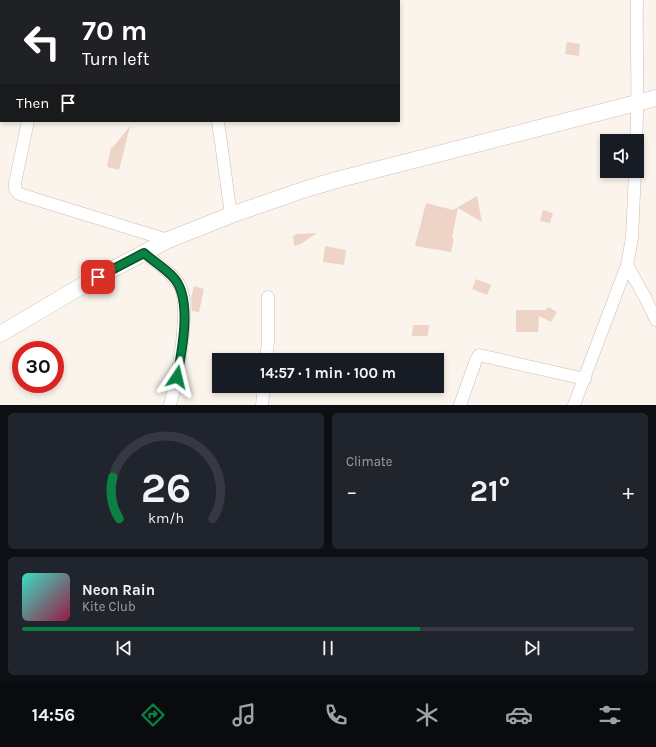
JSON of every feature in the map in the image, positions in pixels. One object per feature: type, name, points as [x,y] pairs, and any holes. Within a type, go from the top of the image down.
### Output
[{"type":"street","points":[[636,134],[638,102],[636,46],[637,0]]},
{"type":"street","points":[[0,334],[85,284],[168,240],[231,215],[333,181],[656,98]]},
{"type":"street","points":[[28,122],[15,183],[15,190],[18,194],[23,197],[82,213],[168,240]]},
{"type":"street","points":[[218,122],[231,215]]},
{"type":"street","points":[[574,405],[627,265],[632,238],[635,178]]},
{"type":"street","points":[[144,253],[173,277],[180,288],[184,300],[183,340],[175,389],[170,405]]},
{"type":"street","points":[[627,265],[656,320]]},
{"type":"street","points":[[267,353],[268,297]]},
{"type":"street","points":[[460,405],[476,360],[480,355],[585,379]]},
{"type":"street","points":[[262,405],[263,393]]},
{"type":"building","points":[[567,42],[580,44],[579,56],[565,54]]},
{"type":"building","points":[[130,126],[119,170],[107,167],[111,147],[113,147]]},
{"type":"building","points":[[477,196],[482,222],[458,208],[452,238],[454,238],[451,252],[415,246],[426,203],[453,210]]},
{"type":"building","points":[[543,210],[553,213],[550,223],[540,221]]},
{"type":"building","points":[[317,233],[301,244],[294,246],[293,236],[297,234]]},
{"type":"building","points":[[325,246],[346,250],[344,265],[323,262]]},
{"type":"building","points":[[476,279],[491,285],[487,295],[472,289]]},
{"type":"building","points":[[194,286],[204,289],[199,312],[192,311],[191,298]]},
{"type":"building","points":[[548,307],[557,312],[551,322],[539,316],[538,332],[516,332],[516,310],[546,310]]},
{"type":"building","points":[[413,325],[429,325],[428,336],[412,336]]},
{"type":"route","points":[[98,277],[144,253],[173,277],[180,288],[184,300],[183,340],[177,377]]}]
